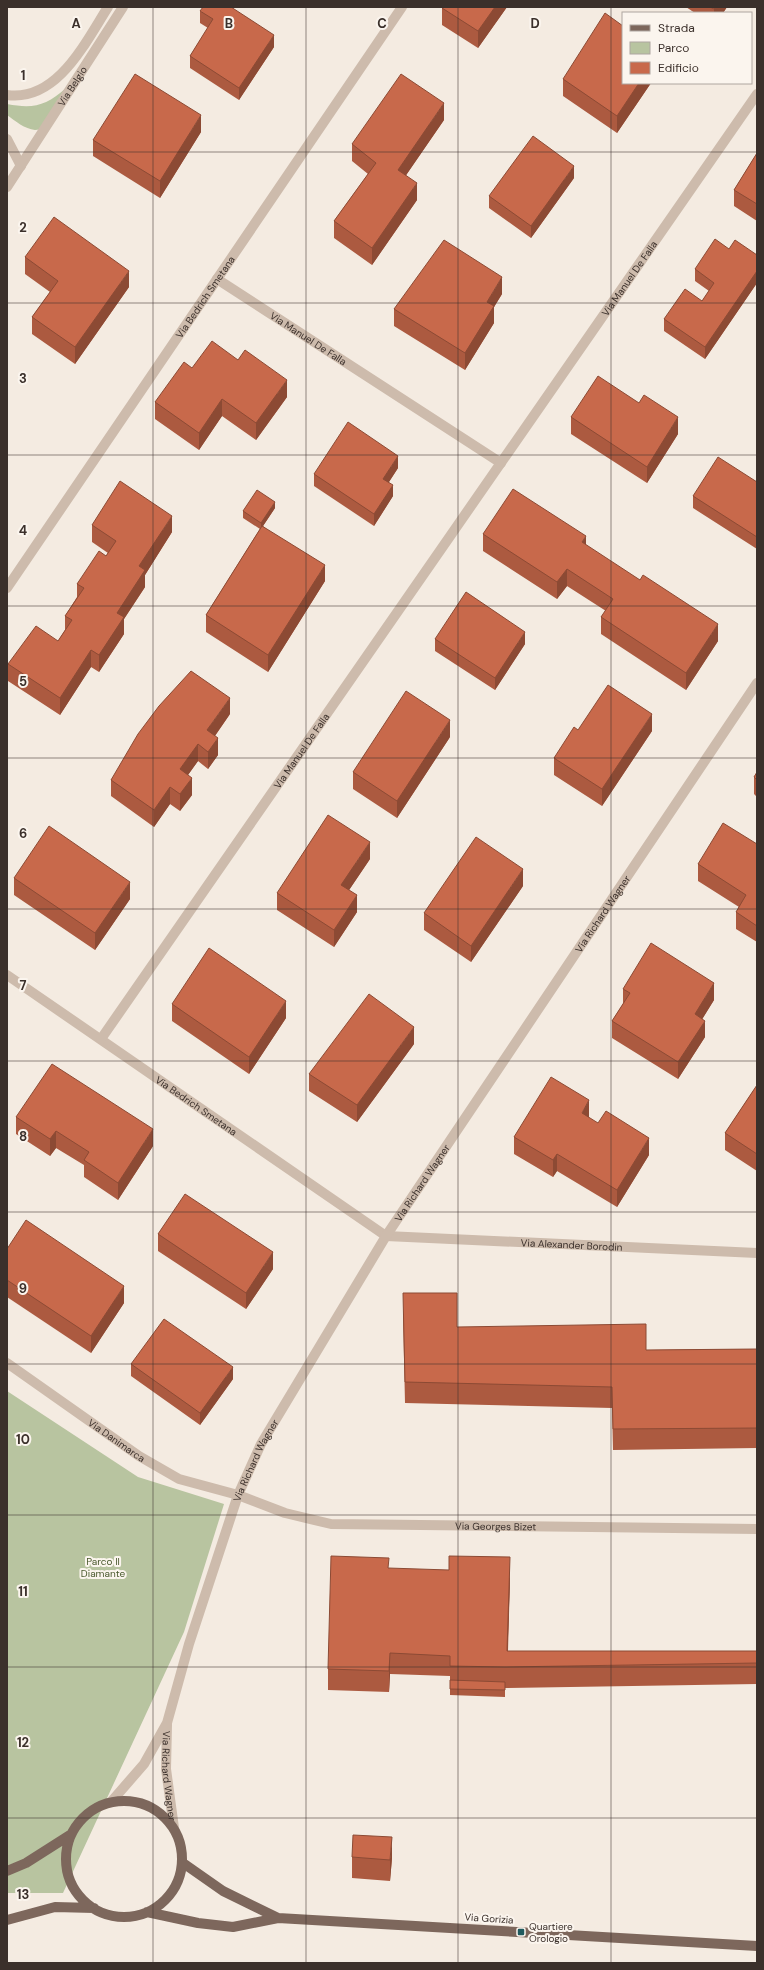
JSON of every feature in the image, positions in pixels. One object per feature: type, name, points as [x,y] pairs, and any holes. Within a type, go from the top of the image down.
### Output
[{"type":"main road","points":[[129,1801],[147,1805],[162,1815],[174,1828],[181,1845],[182,1863],[179,1881],[169,1896],[155,1908],[138,1916],[120,1917],[102,1913],[86,1903],[74,1889],[67,1872],[66,1854],[70,1835],[80,1820],[94,1808],[111,1802],[129,1801]]},
{"type":"main road","points":[[7,1871],[26,1863],[70,1835]]},
{"type":"main road","name":"Via Gorizia","points":[[182,1863],[222,1891],[278,1918]]},
{"type":"main road","points":[[7,1920],[55,1907],[94,1908]]},
{"type":"main road","name":"Via Gorizia","points":[[147,1912],[198,1924],[234,1927],[278,1918],[757,1946]]},
{"type":"main road","name":"Via Gorizia","points":[[722,1945],[757,1952]]},
{"type":"street","name":"Via Belgio","points":[[7,95],[31,94],[48,86],[72,62],[108,7]]},
{"type":"street","name":"Via Belgio","points":[[7,187],[123,7]]},
{"type":"street","name":"Via Bedrich Smetana","points":[[7,588],[402,7]]},
{"type":"street","name":"Via Manuel De Falla","points":[[101,1039],[757,94]]},
{"type":"street","points":[[7,139],[21,166]]},
{"type":"street","name":"Via Manuel De Falla","points":[[217,279],[502,463]]},
{"type":"street","name":"Via Richard Wagner","points":[[111,1802],[144,1764],[167,1723],[189,1644],[238,1495],[261,1444],[386,1236],[757,683]]},
{"type":"street","name":"Via Bedrich Smetana","points":[[7,975],[386,1236]]},
{"type":"street","name":"Via Alexander Borodin","points":[[386,1236],[757,1253]]},
{"type":"street","name":"Via Danimarca","points":[[7,1363],[139,1456],[179,1480],[238,1495]]},
{"type":"street","name":"Via Georges Bizet","points":[[238,1495],[285,1513],[332,1524],[756,1529]]},
{"type":"street","name":"Via Richard Wagner","points":[[167,1723],[166,1769],[174,1828]]},
{"type":"green space","points":[[66,88],[49,120],[40,129],[35,130],[28,128],[7,115],[7,104],[24,106],[39,105],[52,99]]},
{"type":"green space","name":"Parco Il Diamante","points":[[7,1391],[138,1477],[224,1504],[184,1632],[63,1893],[7,1893]]},
{"type":"building","points":[[203,7],[231,7],[274,35],[239,88],[190,56],[213,19],[200,11]]},
{"type":"building","points":[[495,7],[478,31],[442,8]]},
{"type":"building","points":[[605,13],[622,25],[622,84],[638,84],[617,116],[563,79]]},
{"type":"building","points":[[135,74],[201,115],[160,181],[93,140]]},
{"type":"building","points":[[401,74],[444,103],[398,170],[417,183],[372,248],[334,221],[376,163],[352,144]]},
{"type":"building","points":[[533,136],[574,166],[531,226],[489,196]]},
{"type":"building","points":[[757,153],[757,204],[734,190]]},
{"type":"building","points":[[54,217],[129,271],[75,347],[32,317],[58,281],[25,257]]},
{"type":"building","points":[[715,239],[729,249],[735,240],[757,255],[757,271],[705,347],[664,319],[685,289],[702,301],[714,283],[695,269]]},
{"type":"building","points":[[444,240],[502,277],[487,302],[494,306],[465,353],[394,309]]},
{"type":"building","points":[[212,341],[238,360],[245,350],[287,380],[256,423],[222,399],[199,433],[155,402],[184,362],[192,368]]},
{"type":"building","points":[[598,376],[639,403],[644,395],[678,417],[647,467],[571,417]]},
{"type":"building","points":[[348,422],[398,456],[383,479],[393,485],[374,514],[314,474]]},
{"type":"building","points":[[718,457],[757,482],[757,537],[693,496]]},
{"type":"building","points":[[120,481],[172,516],[139,566],[145,570],[117,613],[124,617],[99,655],[91,650],[60,698],[8,664],[36,626],[58,641],[72,620],[65,616],[84,588],[77,584],[99,551],[106,556],[116,541],[92,525]]},
{"type":"building","points":[[513,489],[586,536],[582,542],[640,580],[643,575],[718,624],[686,673],[601,617],[613,599],[567,569],[557,582],[483,534]]},
{"type":"building","points":[[257,490],[275,502],[261,523],[243,511]]},
{"type":"building","points":[[262,526],[325,565],[268,655],[206,615]]},
{"type":"building","points":[[466,592],[525,632],[495,678],[435,639]]},
{"type":"building","points":[[191,671],[230,698],[207,730],[218,738],[208,752],[198,744],[180,769],[192,778],[180,794],[170,787],[154,810],[111,780],[138,734],[159,706]]},
{"type":"building","points":[[608,685],[652,714],[602,789],[554,758],[574,727],[578,730]]},
{"type":"building","points":[[406,691],[450,720],[397,801],[353,772]]},
{"type":"building","points":[[757,772],[757,780],[754,777]]},
{"type":"building","points":[[328,815],[370,842],[341,885],[357,895],[334,930],[277,893]]},
{"type":"building","points":[[723,823],[757,844],[757,926],[736,912],[746,895],[698,864]]},
{"type":"building","points":[[49,826],[130,882],[95,933],[14,878]]},
{"type":"building","points":[[476,837],[523,869],[471,946],[424,913]]},
{"type":"building","points":[[651,943],[714,983],[695,1014],[705,1021],[678,1062],[612,1021],[630,993],[623,989]]},
{"type":"building","points":[[209,948],[286,1001],[249,1057],[172,1004]]},
{"type":"building","points":[[369,994],[414,1027],[357,1105],[309,1074]]},
{"type":"building","points":[[52,1064],[153,1129],[118,1183],[84,1160],[89,1152],[56,1131],[50,1139],[16,1117]]},
{"type":"building","points":[[551,1077],[589,1100],[582,1113],[598,1123],[606,1111],[649,1138],[617,1190],[557,1154],[553,1160],[514,1137]]},
{"type":"building","points":[[757,1085],[757,1154],[725,1133]]},
{"type":"building","points":[[185,1194],[273,1252],[246,1293],[158,1234]]},
{"type":"building","points":[[26,1220],[124,1286],[91,1336],[7,1280],[7,1249]]},
{"type":"building","points":[[403,1293],[457,1293],[457,1327],[646,1324],[646,1350],[757,1349],[757,1428],[613,1429],[612,1387],[405,1382]]},
{"type":"building","points":[[164,1319],[233,1367],[200,1413],[131,1364]]},
{"type":"building","points":[[331,1556],[389,1558],[388,1568],[449,1570],[449,1556],[510,1557],[507,1651],[757,1651],[757,1663],[505,1667],[450,1666],[450,1656],[390,1653],[389,1671],[328,1669]]},
{"type":"building","points":[[450,1680],[505,1682],[505,1690],[450,1689]]},
{"type":"building","points":[[353,1835],[392,1837],[390,1860],[352,1857]]},
{"type":"place","name":"Quartiere Orologio","points":[[521,1932]]}]
